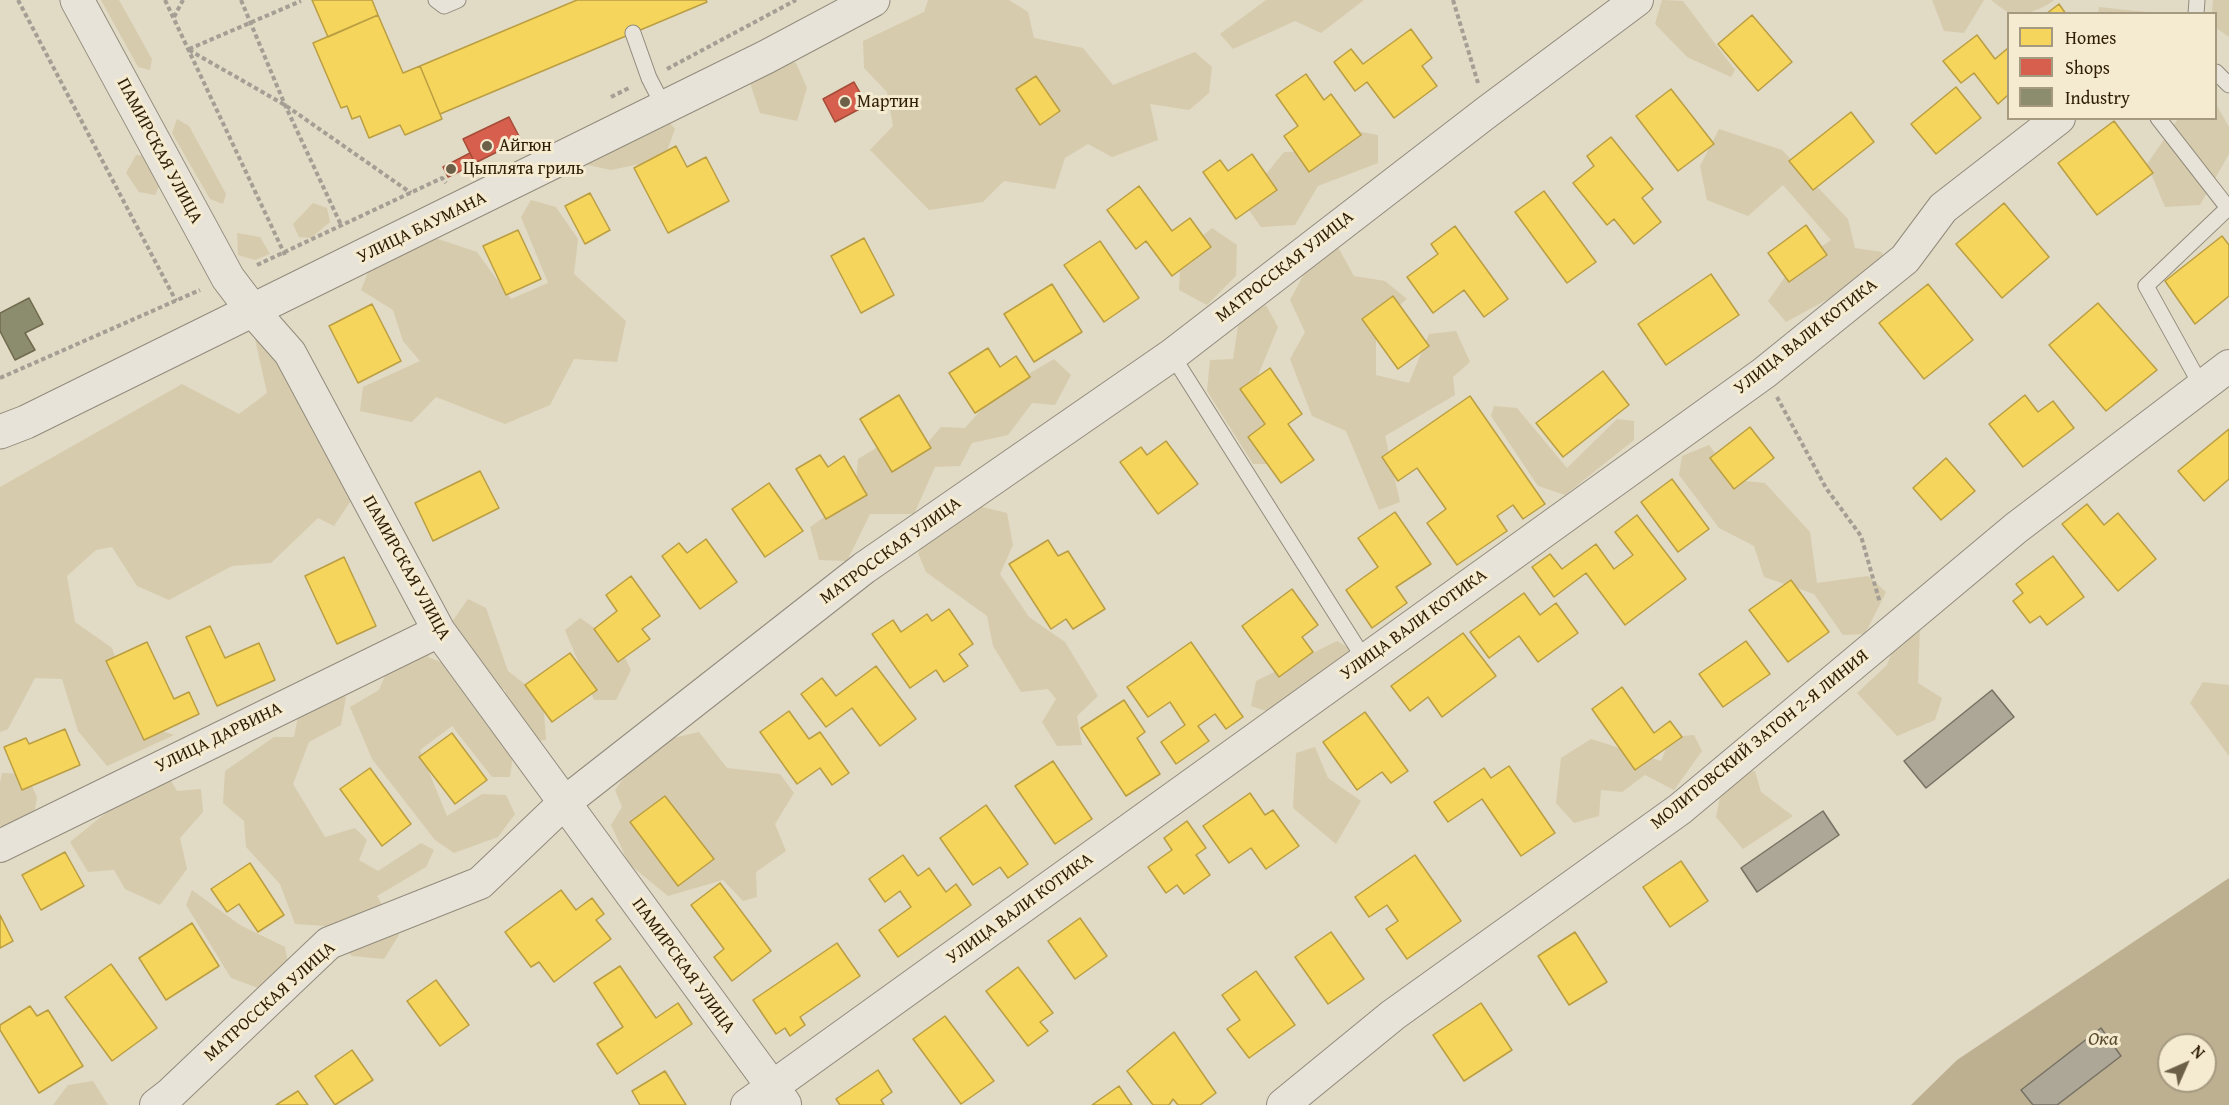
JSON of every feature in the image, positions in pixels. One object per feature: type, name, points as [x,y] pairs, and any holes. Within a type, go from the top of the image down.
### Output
[{"type":"street","name":"ПАМИРСКАЯ УЛИЦА","points":[[77,0],[228,278],[290,353],[439,631],[564,803],[768,1099]]},
{"type":"street","name":"УЛИЦА БАУМАНА","points":[[0,432],[26,422],[360,259],[766,57],[873,0]]},
{"type":"street","name":"МАТРОССКАЯ УЛИЦА","points":[[156,1105],[329,943],[480,883],[564,803],[864,568],[1172,355],[1487,112],[1637,0]]},
{"type":"street","name":"УЛИЦА ВАЛИ КОТИКА","points":[[768,1099],[1365,660],[1764,373],[1905,258],[1943,208],[2055,120]]},
{"type":"street","name":"МОЛИТОВСКИЙ ЗАТОН 2-Я ЛИНИЯ","points":[[1283,1105],[1393,1015],[1680,809],[2016,528],[2229,366]]},
{"type":"street","name":"УЛИЦА ДАРВИНА","points":[[0,846],[439,631]]},
{"type":"lane","points":[[436,0],[444,6],[458,0]]},
{"type":"lane","points":[[633,33],[649,78],[664,107]]},
{"type":"lane","points":[[2217,73],[2229,85]]},
{"type":"lane","points":[[2160,120],[2228,208],[2146,286],[2202,387]]},
{"type":"lane","points":[[1172,355],[1365,660]]},
{"type":"path","points":[[18,0],[176,301]]},
{"type":"path","points":[[165,0],[300,288]]},
{"type":"path","points":[[174,17],[183,0]]},
{"type":"path","points":[[241,0],[285,105],[341,226],[360,259]]},
{"type":"path","points":[[608,98],[796,0]]},
{"type":"path","points":[[1453,0],[1487,112]]},
{"type":"path","points":[[189,49],[301,1]]},
{"type":"path","points":[[189,49],[285,105],[411,193]]},
{"type":"path","points":[[0,378],[284,253],[442,178],[447,186]]},
{"type":"path","points":[[1764,373],[1826,488],[1861,536],[1888,634]]},
{"type":"shaded area","points":[[101,0],[119,0],[152,59],[150,70],[138,67]]},
{"type":"shaded area","points":[[928,0],[1009,0],[1028,12],[1034,38],[1083,48],[1113,85],[1195,52],[1212,67],[1209,93],[1189,110],[1150,104],[1158,140],[1112,157],[1088,144],[1065,158],[1055,189],[1004,181],[983,202],[929,210],[870,150],[893,126],[887,92],[864,68],[863,41],[924,12]]},
{"type":"shaded area","points":[[1266,0],[1364,0],[1321,33],[1295,21],[1233,49],[1220,34]]},
{"type":"shaded area","points":[[1662,0],[1683,1],[1735,70],[1731,77],[1687,57],[1655,24]]},
{"type":"shaded area","points":[[1932,0],[1984,0],[1964,33],[1944,31]]},
{"type":"shaded area","points":[[1991,0],[2054,0],[2034,11],[2007,12]]},
{"type":"shaded area","points":[[2213,0],[2229,0],[2229,37],[2217,29],[2217,12],[2212,12]]},
{"type":"shaded area","points":[[2099,7],[2146,12],[2098,12]]},
{"type":"shaded area","points":[[777,58],[796,63],[807,88],[797,121],[760,113],[750,83]]},
{"type":"shaded area","points":[[655,106],[675,129],[664,159],[611,170],[579,163]]},
{"type":"shaded area","points":[[2217,106],[2229,127],[2229,154],[2200,205],[2165,207],[2147,164],[2177,120],[2217,120]]},
{"type":"shaded area","points":[[177,119],[189,126],[226,194],[223,204],[210,199],[172,133]]},
{"type":"shaded area","points":[[1346,129],[1378,135],[1378,163],[1318,186],[1295,225],[1261,227],[1243,202],[1284,152],[1322,151]]},
{"type":"shaded area","points":[[1719,129],[1782,150],[1848,219],[1855,248],[1882,252],[1885,268],[1786,322],[1768,301],[1792,267],[1831,240],[1783,185],[1748,216],[1707,200],[1700,166]]},
{"type":"shaded area","points":[[136,155],[150,156],[163,178],[155,195],[139,192],[126,173]]},
{"type":"shaded area","points":[[531,200],[556,207],[578,239],[574,274],[626,321],[617,362],[574,359],[550,405],[505,424],[436,397],[412,422],[360,411],[363,387],[420,361],[403,341],[393,310],[361,290],[372,262],[435,238],[477,252],[511,299],[548,283],[521,217]]},
{"type":"shaded area","points":[[313,203],[327,208],[330,222],[311,238],[299,237],[293,224]]},
{"type":"shaded area","points":[[1212,228],[1237,245],[1236,276],[1207,305],[1179,290],[1181,253]]},
{"type":"shaded area","points":[[237,233],[260,237],[270,254],[255,260],[238,255]]},
{"type":"shaded area","points":[[1334,240],[1354,276],[1385,281],[1407,299],[1376,325],[1376,375],[1409,383],[1429,334],[1456,331],[1470,362],[1453,377],[1455,395],[1385,436],[1400,502],[1379,510],[1346,431],[1312,416],[1290,359],[1305,332],[1290,300],[1316,252]]},
{"type":"shaded area","points":[[1266,305],[1278,327],[1252,390],[1280,438],[1278,464],[1253,464],[1207,391],[1210,360],[1233,359],[1239,319]]},
{"type":"shaded area","points":[[255,339],[282,359],[352,499],[334,526],[318,518],[271,563],[232,566],[169,600],[137,586],[112,547],[96,550],[67,576],[75,622],[112,648],[138,723],[174,735],[107,766],[78,731],[62,679],[35,678],[8,729],[0,732],[0,487],[182,384],[239,414],[267,393]]},
{"type":"shaded area","points":[[1054,359],[1071,375],[1055,405],[1032,403],[1008,435],[972,443],[960,466],[935,467],[914,514],[870,514],[847,561],[819,560],[810,527],[855,495],[858,459],[889,440],[922,449],[941,427],[965,428],[996,393]]},
{"type":"shaded area","points":[[1494,406],[1517,408],[1567,468],[1617,419],[1634,421],[1634,440],[1565,495],[1538,486],[1491,416]]},
{"type":"shaded area","points":[[1709,445],[1735,480],[1765,483],[1810,532],[1817,583],[1868,576],[1886,592],[1865,634],[1843,635],[1814,594],[1764,577],[1754,546],[1719,528],[1679,475],[1682,456]]},
{"type":"shaded area","points":[[967,503],[1007,513],[1013,545],[1000,574],[1029,617],[1065,642],[1098,696],[1077,716],[1082,745],[1057,746],[1042,722],[1056,699],[1048,689],[1021,692],[993,646],[987,616],[926,572],[918,553],[936,524]]},
{"type":"shaded area","points":[[468,599],[486,608],[508,671],[543,698],[546,740],[529,742],[507,713],[505,690],[482,677],[449,626]]},
{"type":"shaded area","points":[[580,618],[619,645],[631,670],[616,700],[594,700],[565,630]]},
{"type":"shaded area","points":[[1902,624],[1920,627],[1918,683],[1942,698],[1935,720],[1897,736],[1857,693],[1887,665]]},
{"type":"shaded area","points":[[403,632],[437,638],[428,657],[451,666],[513,755],[510,777],[492,777],[452,726],[420,750],[447,816],[482,794],[506,795],[515,814],[498,837],[454,853],[435,840],[372,759],[350,707],[379,690]]},
{"type":"shaded area","points":[[1337,641],[1351,649],[1345,672],[1275,714],[1251,706],[1256,681]]},
{"type":"shaded area","points":[[2203,682],[2229,685],[2229,756],[2190,703]]},
{"type":"shaded area","points":[[331,691],[346,697],[341,725],[309,742],[293,784],[325,837],[355,828],[367,840],[359,860],[378,871],[421,843],[434,850],[426,867],[377,896],[399,935],[384,959],[352,956],[325,926],[295,924],[280,884],[246,847],[244,821],[223,803],[225,771],[274,737],[294,737],[299,711]]},
{"type":"shaded area","points":[[699,732],[727,768],[780,774],[794,793],[775,824],[786,851],[756,872],[757,897],[743,901],[723,880],[668,896],[629,864],[611,825],[622,807],[615,790],[648,744]]},
{"type":"shaded area","points":[[1694,735],[1702,751],[1674,790],[1645,775],[1622,792],[1601,790],[1599,816],[1574,823],[1556,803],[1561,758],[1591,739],[1661,761],[1671,737]]},
{"type":"shaded area","points":[[1315,747],[1328,778],[1361,801],[1336,844],[1293,808],[1296,753]]},
{"type":"shaded area","points":[[1755,771],[1761,792],[1793,816],[1743,849],[1716,817],[1724,776]]},
{"type":"shaded area","points":[[2,773],[26,774],[37,797],[33,821],[7,832],[0,825]]},
{"type":"shaded area","points":[[167,774],[177,791],[201,789],[203,812],[180,838],[187,869],[160,905],[125,889],[114,870],[88,872],[70,842],[112,808]]},
{"type":"shaded area","points":[[192,890],[240,925],[285,947],[288,964],[264,990],[231,978],[186,905]]},
{"type":"shaded area","points":[[93,1081],[108,1105],[53,1105],[68,1085]]},
{"type":"water","name":"Ока","points":[[2229,878],[2229,1105],[1911,1105],[1957,1060]]},
{"type":"building: Homes","points":[[312,0],[372,0],[378,15],[328,37]]},
{"type":"building: Homes","points":[[577,0],[706,0],[707,2],[440,114],[420,66]]},
{"type":"building: Homes","points":[[2059,4],[2065,12],[2049,12]]},
{"type":"building: Homes","points":[[378,15],[403,73],[420,66],[442,119],[405,135],[400,125],[369,138],[360,116],[352,119],[347,106],[341,108],[313,43]]},
{"type":"building: Homes","points":[[1752,15],[1792,62],[1758,91],[1718,44]]},
{"type":"building: Homes","points":[[1411,29],[1432,58],[1422,66],[1437,86],[1394,118],[1367,82],[1355,91],[1334,62],[1351,49],[1363,64]]},
{"type":"building: Homes","points":[[1977,35],[1995,59],[2007,49],[2007,96],[1998,104],[1974,73],[1961,83],[1943,61]]},
{"type":"building: Homes","points":[[1306,74],[1324,100],[1331,94],[1361,135],[1309,172],[1284,136],[1298,126],[1276,95]]},
{"type":"building: Homes","points":[[1036,76],[1060,111],[1040,125],[1016,89]]},
{"type":"building: Homes","points":[[1956,87],[1981,118],[1936,154],[1911,124]]},
{"type":"building: Homes","points":[[1671,89],[1714,144],[1678,171],[1636,116]]},
{"type":"building: Homes","points":[[1851,112],[1874,142],[1813,190],[1789,161]]},
{"type":"building: Homes","points":[[2114,121],[2153,173],[2097,215],[2058,163]]},
{"type":"building: Homes","points":[[1611,137],[1653,189],[1642,198],[1661,222],[1634,244],[1614,219],[1607,225],[1573,183],[1594,166],[1587,156]]},
{"type":"building: Homes","points":[[676,146],[687,167],[706,157],[729,201],[668,233],[634,168]]},
{"type":"building: Homes","points":[[1252,154],[1277,190],[1236,219],[1203,172],[1220,160],[1228,171]]},
{"type":"building: Homes","points":[[1139,186],[1172,231],[1190,218],[1211,247],[1172,276],[1146,241],[1136,249],[1107,210]]},
{"type":"building: Homes","points":[[1544,191],[1596,262],[1567,283],[1515,212]]},
{"type":"building: Homes","points":[[590,193],[610,230],[585,244],[565,206]]},
{"type":"building: Homes","points":[[2004,203],[2049,257],[2002,298],[1956,244]]},
{"type":"building: Homes","points":[[1806,225],[1827,255],[1789,282],[1768,253]]},
{"type":"building: Homes","points":[[1455,226],[1508,299],[1484,317],[1464,290],[1433,313],[1407,277],[1438,254],[1431,244]]},
{"type":"building: Homes","points":[[518,230],[541,279],[506,295],[483,246]]},
{"type":"building: Homes","points":[[2222,236],[2229,245],[2229,296],[2195,324],[2165,281]]},
{"type":"building: Homes","points":[[864,238],[894,295],[861,313],[831,256]]},
{"type":"building: Homes","points":[[1100,241],[1139,298],[1104,322],[1064,265]]},
{"type":"building: Homes","points":[[1711,274],[1739,315],[1666,365],[1638,324]]},
{"type":"building: Homes","points":[[1052,284],[1082,332],[1034,362],[1004,314]]},
{"type":"building: Homes","points":[[1928,284],[1973,340],[1924,379],[1879,323]]},
{"type":"building: Homes","points":[[1393,296],[1429,346],[1398,369],[1362,319]]},
{"type":"building: Homes","points":[[2098,303],[2157,370],[2106,411],[2049,345]]},
{"type":"building: Homes","points":[[372,304],[401,361],[358,383],[329,326]]},
{"type":"building: Homes","points":[[988,348],[1000,367],[1016,356],[1030,377],[975,413],[949,373]]},
{"type":"building: Homes","points":[[1270,368],[1302,414],[1288,424],[1314,460],[1281,483],[1248,437],[1265,424],[1240,389]]},
{"type":"building: Homes","points":[[1603,371],[1629,405],[1563,457],[1536,423]]},
{"type":"building: Homes","points":[[899,395],[931,448],[892,472],[860,419]]},
{"type":"building: Homes","points":[[2025,395],[2038,412],[2053,401],[2074,428],[2023,467],[1989,424]]},
{"type":"building: Homes","points":[[1470,396],[1545,504],[1523,519],[1513,505],[1497,516],[1507,531],[1457,565],[1427,523],[1446,509],[1417,468],[1398,481],[1382,457]]},
{"type":"building: Homes","points":[[1750,427],[1774,458],[1734,489],[1710,458]]},
{"type":"building: Homes","points":[[2229,429],[2229,479],[2204,501],[2178,471]]},
{"type":"building: Homes","points":[[1166,441],[1198,484],[1158,514],[1120,462],[1141,447],[1147,455]]},
{"type":"building: Homes","points":[[820,455],[828,467],[844,456],[867,495],[826,519],[796,469]]},
{"type":"building: Homes","points":[[1946,458],[1975,491],[1941,520],[1913,488]]},
{"type":"building: Homes","points":[[480,471],[499,508],[433,541],[415,503]]},
{"type":"building: Homes","points":[[1672,479],[1709,529],[1678,552],[1641,502]]},
{"type":"building: Homes","points":[[769,483],[803,531],[765,557],[732,509]]},
{"type":"building: Homes","points":[[2087,504],[2104,525],[2118,513],[2156,559],[2118,591],[2062,524]]},
{"type":"building: Homes","points":[[1395,512],[1431,564],[1396,587],[1407,603],[1372,628],[1346,590],[1378,567],[1358,538]]},
{"type":"building: Homes","points":[[1637,515],[1686,579],[1625,625],[1586,573],[1554,597],[1532,567],[1550,554],[1562,569],[1596,544],[1614,569],[1633,555],[1615,532]]},
{"type":"building: Homes","points":[[706,539],[737,582],[700,609],[662,556],[679,543],[687,553]]},
{"type":"building: Homes","points":[[1048,540],[1058,556],[1068,551],[1105,609],[1073,629],[1066,619],[1051,629],[1009,564]]},
{"type":"building: Homes","points":[[2053,556],[2084,597],[2047,625],[2040,616],[2030,623],[2013,601],[2023,593],[2016,584]]},
{"type":"building: Homes","points":[[344,557],[376,626],[337,644],[305,576]]},
{"type":"building: Homes","points":[[631,576],[660,616],[642,629],[650,639],[618,662],[594,629],[617,611],[606,595]]},
{"type":"building: Homes","points":[[1791,580],[1829,632],[1788,662],[1749,610]]},
{"type":"building: Homes","points":[[1292,589],[1318,625],[1302,637],[1313,652],[1279,677],[1242,626]]},
{"type":"building: Homes","points":[[1524,593],[1540,615],[1556,603],[1578,633],[1538,662],[1519,636],[1489,658],[1470,632]]},
{"type":"building: Homes","points":[[949,609],[973,644],[959,654],[968,666],[944,682],[936,670],[910,688],[872,634],[893,620],[901,632],[927,614],[932,621]]},
{"type":"building: Homes","points":[[210,626],[225,658],[259,643],[275,680],[217,706],[186,637]]},
{"type":"building: Homes","points":[[1463,633],[1496,676],[1442,717],[1428,697],[1410,711],[1391,686]]},
{"type":"building: Homes","points":[[1746,641],[1770,674],[1723,707],[1699,674]]},
{"type":"building: Homes","points":[[147,642],[174,699],[189,692],[199,714],[144,740],[106,661]]},
{"type":"building: Homes","points":[[1191,642],[1243,717],[1226,729],[1215,714],[1198,726],[1209,741],[1176,764],[1161,742],[1185,725],[1170,702],[1148,717],[1127,687]]},
{"type":"building: Homes","points":[[570,653],[597,690],[552,722],[525,685]]},
{"type":"building: Homes","points":[[876,666],[916,719],[880,746],[852,708],[826,727],[801,694],[822,678],[836,696]]},
{"type":"building: Homes","points":[[1622,687],[1654,733],[1670,721],[1682,737],[1635,770],[1592,709]]},
{"type":"building: Homes","points":[[1124,700],[1145,732],[1137,738],[1160,774],[1126,796],[1081,728]]},
{"type":"building: Homes","points":[[789,711],[809,739],[820,732],[849,773],[832,785],[820,768],[797,784],[760,732]]},
{"type":"building: Homes","points":[[1365,712],[1408,771],[1391,783],[1382,772],[1357,790],[1323,742]]},
{"type":"building: Homes","points":[[65,729],[80,765],[22,790],[4,747],[26,738],[29,744]]},
{"type":"building: Homes","points":[[452,733],[487,780],[455,804],[419,757]]},
{"type":"building: Homes","points":[[1053,761],[1092,819],[1055,844],[1015,786]]},
{"type":"building: Homes","points":[[1509,766],[1555,833],[1521,856],[1482,799],[1448,822],[1434,802],[1484,768],[1491,778]]},
{"type":"building: Homes","points":[[370,768],[411,824],[382,846],[340,789]]},
{"type":"building: Homes","points":[[1250,793],[1265,815],[1273,810],[1299,846],[1266,869],[1251,848],[1229,863],[1203,826]]},
{"type":"building: Homes","points":[[665,796],[714,859],[678,886],[630,822]]},
{"type":"building: Homes","points":[[986,805],[1028,864],[1008,878],[1000,867],[973,885],[940,838]]},
{"type":"building: Homes","points":[[1187,821],[1206,848],[1196,855],[1210,875],[1184,894],[1177,885],[1166,893],[1148,867],[1172,850],[1164,838]]},
{"type":"building: Homes","points":[[65,852],[84,886],[41,910],[22,875]]},
{"type":"building: Homes","points":[[903,855],[918,876],[929,868],[946,892],[956,884],[971,905],[898,957],[879,930],[911,907],[900,891],[885,902],[869,879]]},
{"type":"building: Homes","points":[[1415,855],[1461,921],[1407,959],[1386,929],[1398,921],[1387,905],[1369,917],[1355,897]]},
{"type":"building: Homes","points":[[1681,861],[1708,901],[1670,927],[1643,887]]},
{"type":"building: Homes","points":[[250,863],[284,915],[258,932],[239,904],[227,912],[211,889]]},
{"type":"building: Homes","points":[[720,883],[771,951],[732,981],[714,957],[724,949],[691,905]]},
{"type":"building: Homes","points":[[561,890],[576,910],[592,898],[604,914],[596,920],[611,939],[554,982],[539,962],[531,967],[505,932]]},
{"type":"building: Homes","points":[[0,915],[13,941],[0,948]]},
{"type":"building: Homes","points":[[1080,918],[1107,956],[1075,979],[1048,941]]},
{"type":"building: Homes","points":[[192,923],[219,966],[166,1000],[139,958]]},
{"type":"building: Homes","points":[[1331,932],[1364,979],[1328,1004],[1295,957]]},
{"type":"building: Homes","points":[[1575,932],[1607,982],[1569,1005],[1538,956]]},
{"type":"building: Homes","points":[[837,943],[860,976],[800,1017],[805,1025],[790,1036],[785,1028],[776,1034],[753,1000]]},
{"type":"building: Homes","points":[[111,964],[157,1028],[112,1061],[65,997]]},
{"type":"building: Homes","points":[[620,966],[656,1018],[678,1003],[692,1024],[617,1074],[597,1044],[623,1027],[594,983]]},
{"type":"building: Homes","points":[[1018,967],[1053,1013],[1040,1022],[1048,1031],[1028,1046],[986,991]]},
{"type":"building: Homes","points":[[1256,971],[1295,1025],[1249,1058],[1227,1029],[1240,1020],[1222,995]]},
{"type":"building: Homes","points":[[436,980],[469,1025],[440,1046],[407,1001]]},
{"type":"building: Homes","points":[[1481,1003],[1512,1050],[1464,1081],[1433,1035]]},
{"type":"building: Homes","points":[[30,1006],[37,1016],[48,1010],[83,1066],[39,1093],[0,1030],[0,1025]]},
{"type":"building: Homes","points":[[945,1016],[994,1081],[961,1104],[913,1039]]},
{"type":"building: Homes","points":[[1174,1032],[1216,1093],[1200,1105],[1178,1105],[1173,1099],[1169,1105],[1153,1105],[1127,1071]]},
{"type":"building: Homes","points":[[352,1050],[373,1080],[335,1105],[315,1076]]},
{"type":"building: Homes","points":[[878,1070],[892,1092],[881,1100],[884,1105],[840,1105],[836,1099]]},
{"type":"building: Homes","points":[[665,1071],[686,1105],[640,1105],[632,1091]]},
{"type":"building: Homes","points":[[1119,1086],[1132,1105],[1092,1105]]},
{"type":"building: Homes","points":[[298,1091],[308,1105],[276,1105]]},
{"type":"building: Shops","name":"Мартин","points":[[854,82],[867,105],[835,122],[823,99]]},
{"type":"building: Shops","name":"Айгюн","points":[[509,117],[521,140],[475,163],[463,139]]},
{"type":"building: Shops","points":[[470,153],[475,164],[448,177],[443,167]]},
{"type":"building: Industry","points":[[29,298],[43,324],[25,333],[35,350],[15,360],[0,331],[0,313]]},
{"type":"building: Other","points":[[1992,690],[2014,717],[1926,788],[1904,761]]},
{"type":"building: Other","points":[[1823,811],[1839,835],[1757,892],[1741,868]]},
{"type":"building: Other","points":[[2101,1028],[2121,1056],[2057,1105],[2033,1105],[2021,1090]]},
{"type":"place","name":"Мартин","points":[[845,102]]},
{"type":"place","name":"Айгюн","points":[[487,146]]},
{"type":"place","name":"Цыплята гриль","points":[[451,169]]}]
